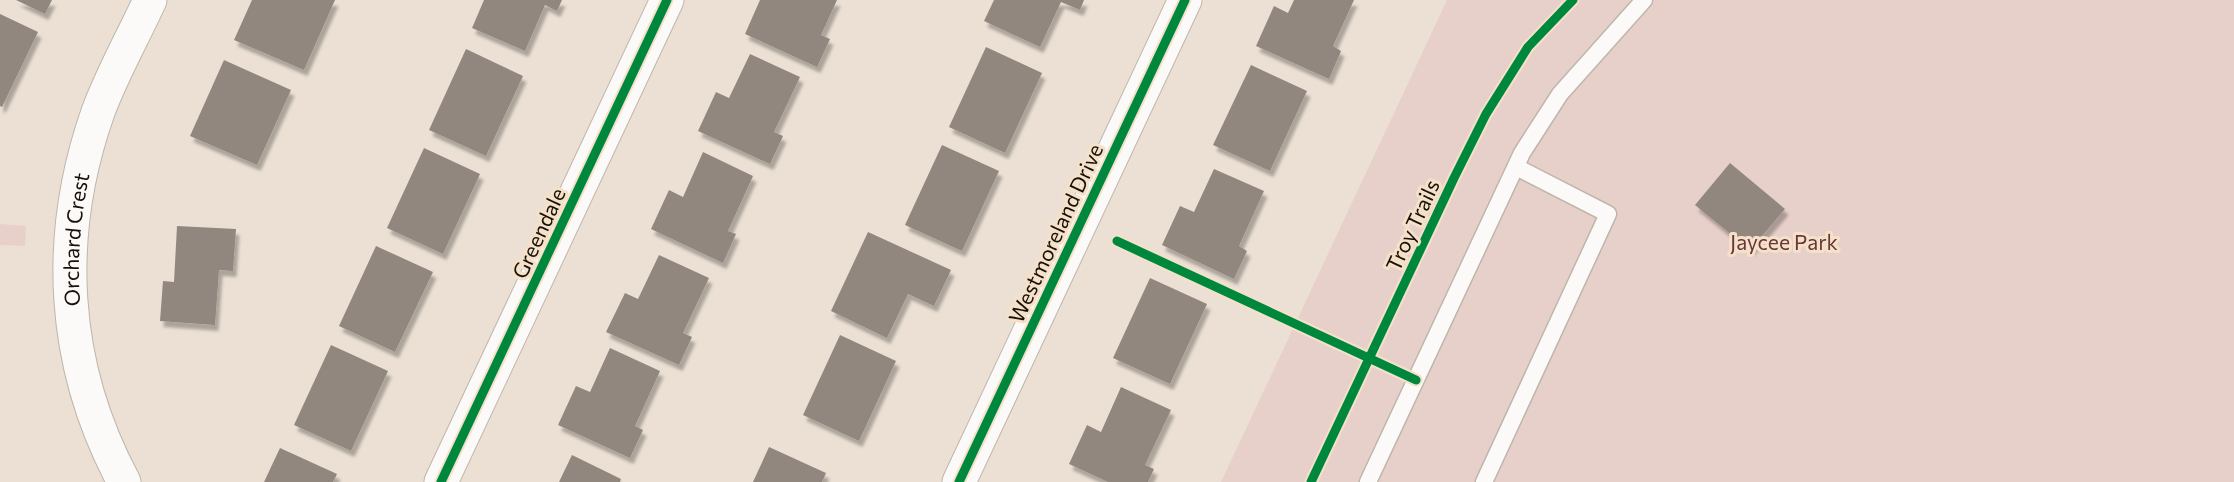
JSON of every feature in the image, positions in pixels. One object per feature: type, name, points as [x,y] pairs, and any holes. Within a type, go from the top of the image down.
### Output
[{"type":"street","name":"Orchard Crest","points":[[124,482],[108,451],[87,393],[76,348],[70,306],[70,258],[74,204],[92,132],[99,110],[150,0]]},
{"type":"street","name":"Greendale","points":[[441,482],[667,0]]},
{"type":"street","name":"Westmoreland Drive","points":[[959,482],[1185,0]]},
{"type":"lane","points":[[1368,482],[1522,153],[1560,94],[1644,0]]},
{"type":"lane","points":[[1484,482],[1608,214],[1516,167]]},
{"type":"green space","name":"Jaycee Park","points":[[1447,0],[2234,0],[2234,482],[1221,482]]},
{"type":"green space","points":[[0,224],[26,226],[25,246],[0,245]]},
{"type":"building","points":[[16,0],[52,0],[45,14]]},
{"type":"building","points":[[252,0],[335,0],[304,70],[234,40]]},
{"type":"building","points":[[484,0],[562,0],[557,11],[545,5],[525,51],[472,28]]},
{"type":"building","points":[[760,0],[837,0],[821,35],[830,39],[817,67],[745,34]]},
{"type":"building","points":[[994,0],[1084,0],[1080,10],[1061,2],[1040,47],[984,21]]},
{"type":"building","points":[[1294,0],[1354,0],[1333,46],[1341,51],[1329,79],[1256,46],[1274,6],[1288,13]]},
{"type":"building","points":[[0,14],[38,32],[2,107],[0,106]]},
{"type":"building","points":[[986,47],[1042,73],[1005,153],[949,127]]},
{"type":"building","points":[[466,49],[523,76],[486,156],[429,130]]},
{"type":"building","points":[[750,54],[800,77],[774,132],[783,136],[770,164],[698,131],[716,92],[729,98]]},
{"type":"building","points":[[224,60],[291,90],[257,165],[190,136]]},
{"type":"building","points":[[1251,65],[1307,91],[1270,171],[1213,145]]},
{"type":"building","points":[[942,145],[999,171],[962,251],[905,225]]},
{"type":"building","points":[[424,148],[480,174],[443,254],[387,228]]},
{"type":"building","points":[[703,152],[753,176],[728,231],[736,234],[723,263],[651,229],[669,190],[683,197]]},
{"type":"building","points":[[1730,163],[1785,209],[1750,250],[1695,205]]},
{"type":"building","points":[[1214,169],[1264,191],[1239,246],[1247,251],[1234,279],[1162,245],[1180,206],[1194,212]]},
{"type":"building","points":[[177,226],[236,229],[233,271],[219,270],[215,325],[160,321],[163,281],[174,282]]},
{"type":"building","points":[[868,232],[951,270],[934,306],[908,294],[887,338],[831,311]]},
{"type":"building","points":[[376,246],[433,272],[395,352],[339,326]]},
{"type":"building","points":[[659,255],[709,278],[683,333],[692,337],[679,365],[606,332],[625,293],[638,299]]},
{"type":"building","points":[[1150,278],[1207,304],[1170,384],[1113,358]]},
{"type":"building","points":[[840,335],[896,361],[859,441],[803,415]]},
{"type":"building","points":[[331,345],[388,371],[351,451],[294,425]]},
{"type":"building","points":[[610,348],[660,371],[635,426],[643,430],[630,458],[558,425],[576,386],[590,392]]},
{"type":"building","points":[[1121,387],[1171,410],[1145,465],[1154,469],[1148,482],[1108,482],[1069,464],[1087,425],[1101,432]]},
{"type":"building","points":[[769,447],[826,473],[822,482],[753,482]]},
{"type":"building","points":[[280,448],[337,474],[333,482],[264,482]]},
{"type":"building","points":[[572,455],[621,479],[620,482],[559,482]]},
{"type":"cycle path","points":[[441,482],[667,0]]},
{"type":"cycle path","points":[[959,482],[1185,0]]},
{"type":"cycle path","name":"Troy Trails","points":[[1311,482],[1486,114],[1528,47],[1573,0]]},
{"type":"cycle path","points":[[1117,241],[1416,380]]}]
